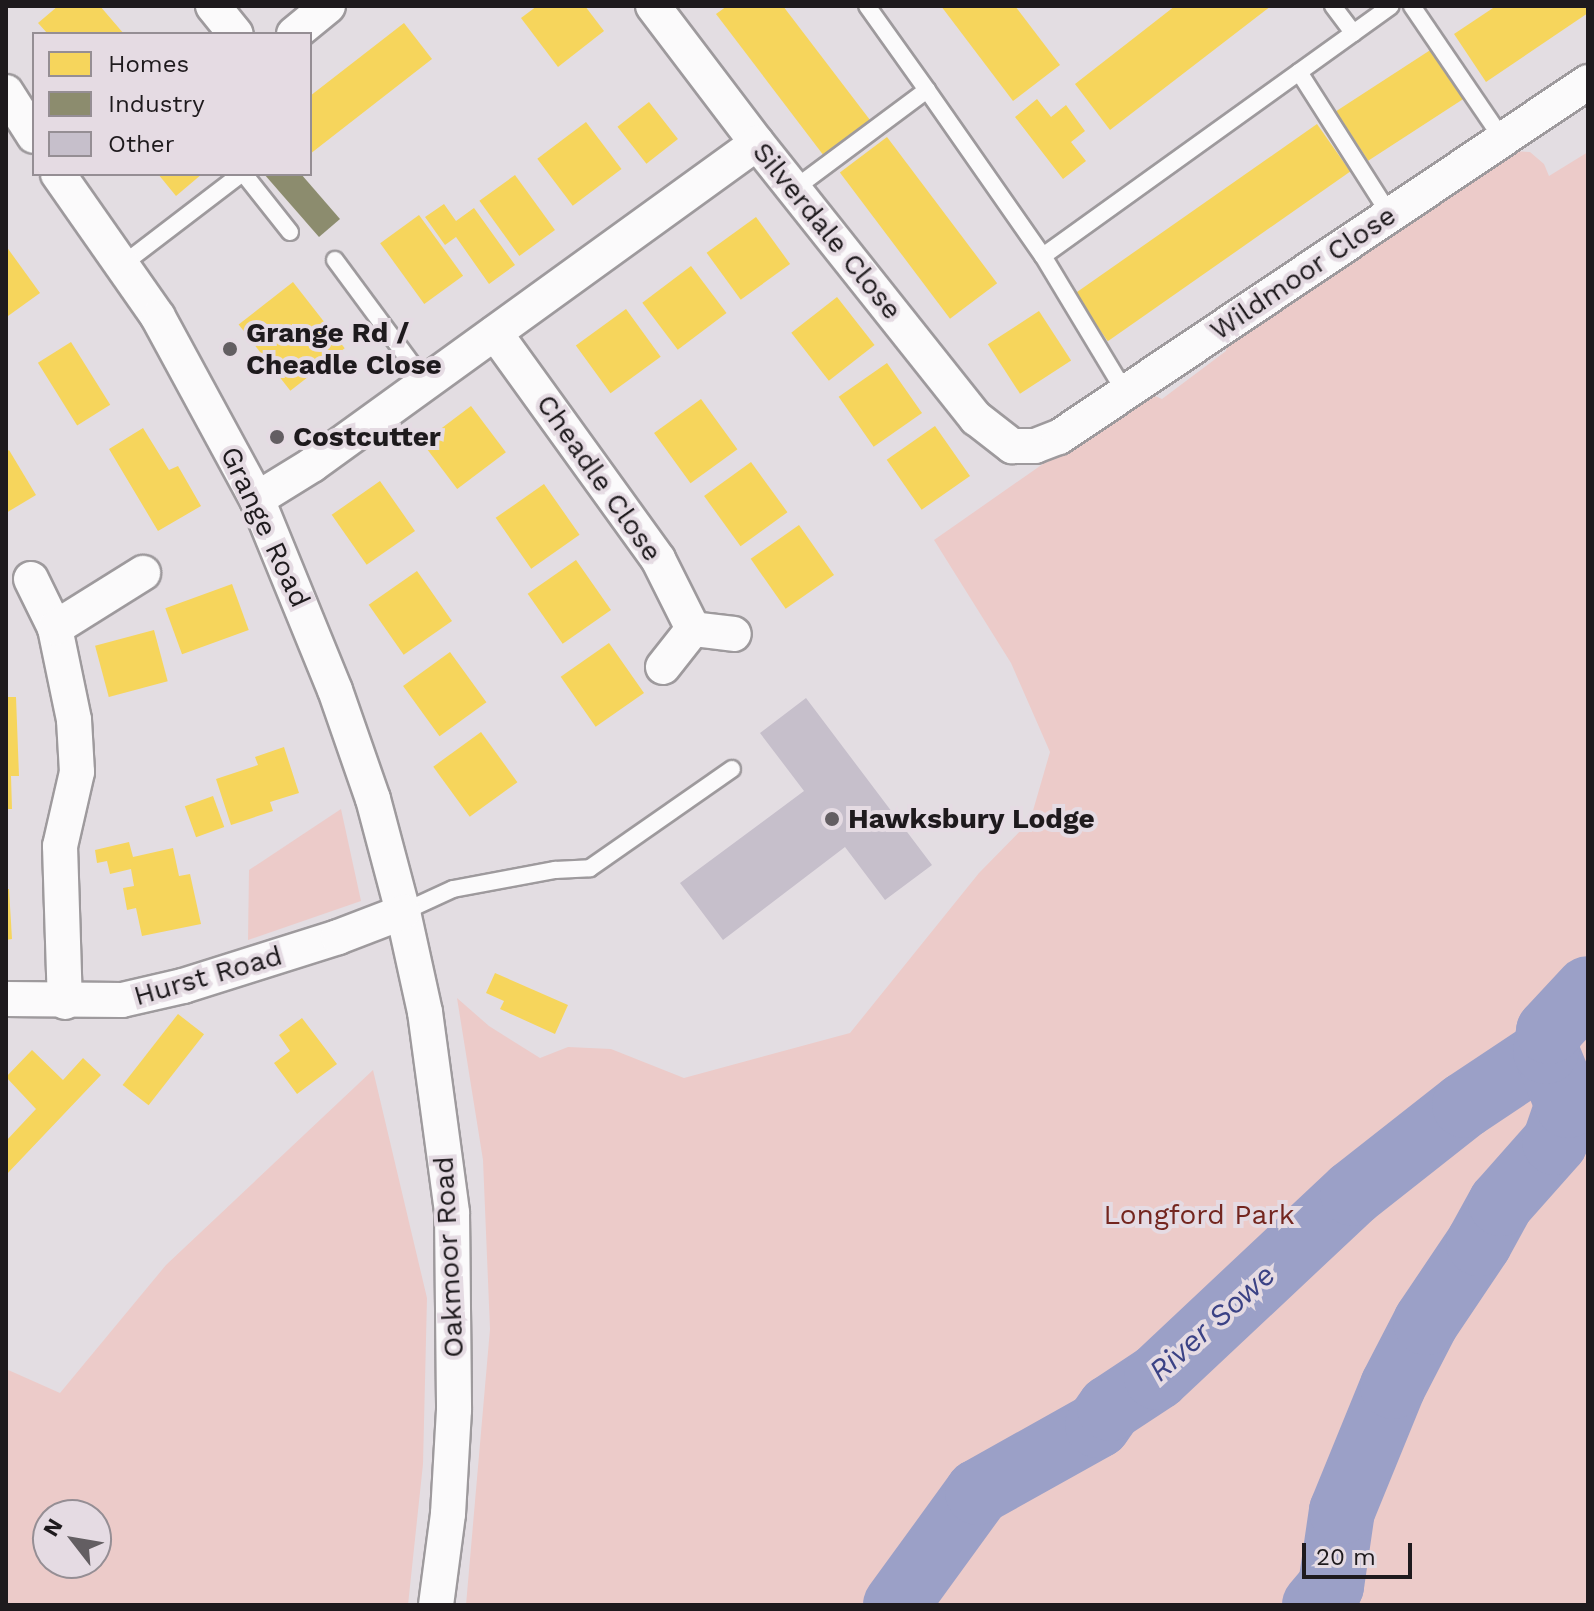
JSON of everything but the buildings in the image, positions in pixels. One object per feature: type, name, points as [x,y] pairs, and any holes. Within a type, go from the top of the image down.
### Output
[{"type":"street","points":[[213,6],[234,32]]},
{"type":"street","points":[[296,32],[328,6]]},
{"type":"street","name":"Silverdale Close","points":[[653,6],[757,143],[976,418],[1012,446]]},
{"type":"street","name":"Wildmoor Close","points":[[1012,446],[1035,446],[1059,437],[1588,82]]},
{"type":"street","points":[[6,92],[32,133]]},
{"type":"street","points":[[257,499],[312,465],[757,143]]},
{"type":"street","name":"Grange Road","points":[[59,176],[158,317],[257,499],[335,690],[373,799],[403,912]]},
{"type":"street","name":"Cheadle Close","points":[[495,333],[658,559],[693,629]]},
{"type":"street","points":[[55,628],[143,573]]},
{"type":"street","points":[[31,579],[55,628],[74,720],[77,772],[60,846],[65,1002]]},
{"type":"street","points":[[663,667],[693,629],[734,634]]},
{"type":"street","name":"Hurst Road","points":[[6,999],[65,1002],[122,1000],[183,986],[338,937],[403,912]]},
{"type":"street","name":"Oakmoor Road","points":[[403,912],[425,1012],[452,1213],[454,1410],[448,1514],[436,1605]]},
{"type":"lane","points":[[867,6],[1043,256],[1125,392]]},
{"type":"lane","points":[[1333,6],[1353,33]]},
{"type":"lane","points":[[1043,256],[1391,6]]},
{"type":"lane","points":[[1412,6],[1503,140]]},
{"type":"lane","points":[[1299,72],[1390,215]]},
{"type":"lane","points":[[794,189],[927,90]]},
{"type":"lane","points":[[122,265],[240,176]]},
{"type":"lane","points":[[245,176],[290,232]]},
{"type":"lane","points":[[335,260],[426,383]]},
{"type":"lane","points":[[403,912],[453,889],[555,870],[590,868],[732,769]]},
{"type":"green space","name":"Longford Park","points":[[1508,151],[1530,152],[1544,164],[1549,176],[1588,152],[1588,1605],[466,1605],[490,1329],[483,1160],[457,998],[489,1026],[540,1058],[568,1047],[611,1049],[684,1078],[850,1033],[979,873],[1030,821],[1050,752],[1011,663],[934,540],[1146,392],[1162,399],[1226,351],[1227,338]]},
{"type":"green space","points":[[341,809],[361,901],[248,940],[249,870]]},
{"type":"green space","points":[[373,1070],[427,1298],[423,1464],[408,1605],[6,1605],[6,1369],[60,1393],[166,1265]]},
{"type":"waterway","name":"River Sowe","points":[[1315,1605],[1331,1586],[1342,1511],[1393,1386],[1426,1322],[1479,1243],[1501,1203],[1555,1142],[1568,1105],[1546,1051],[1549,1031],[1588,989]]},
{"type":"waterway","name":"River Sowe","points":[[896,1605],[978,1492],[1098,1425],[1110,1408],[1157,1377],[1353,1193],[1465,1105],[1546,1051]]},
{"type":"place","name":"Grange Rd / Cheadle Close","points":[[230,349]]},
{"type":"place","name":"Costcutter","points":[[277,437]]},
{"type":"place","name":"Hawksbury Lodge","points":[[832,819]]}]
